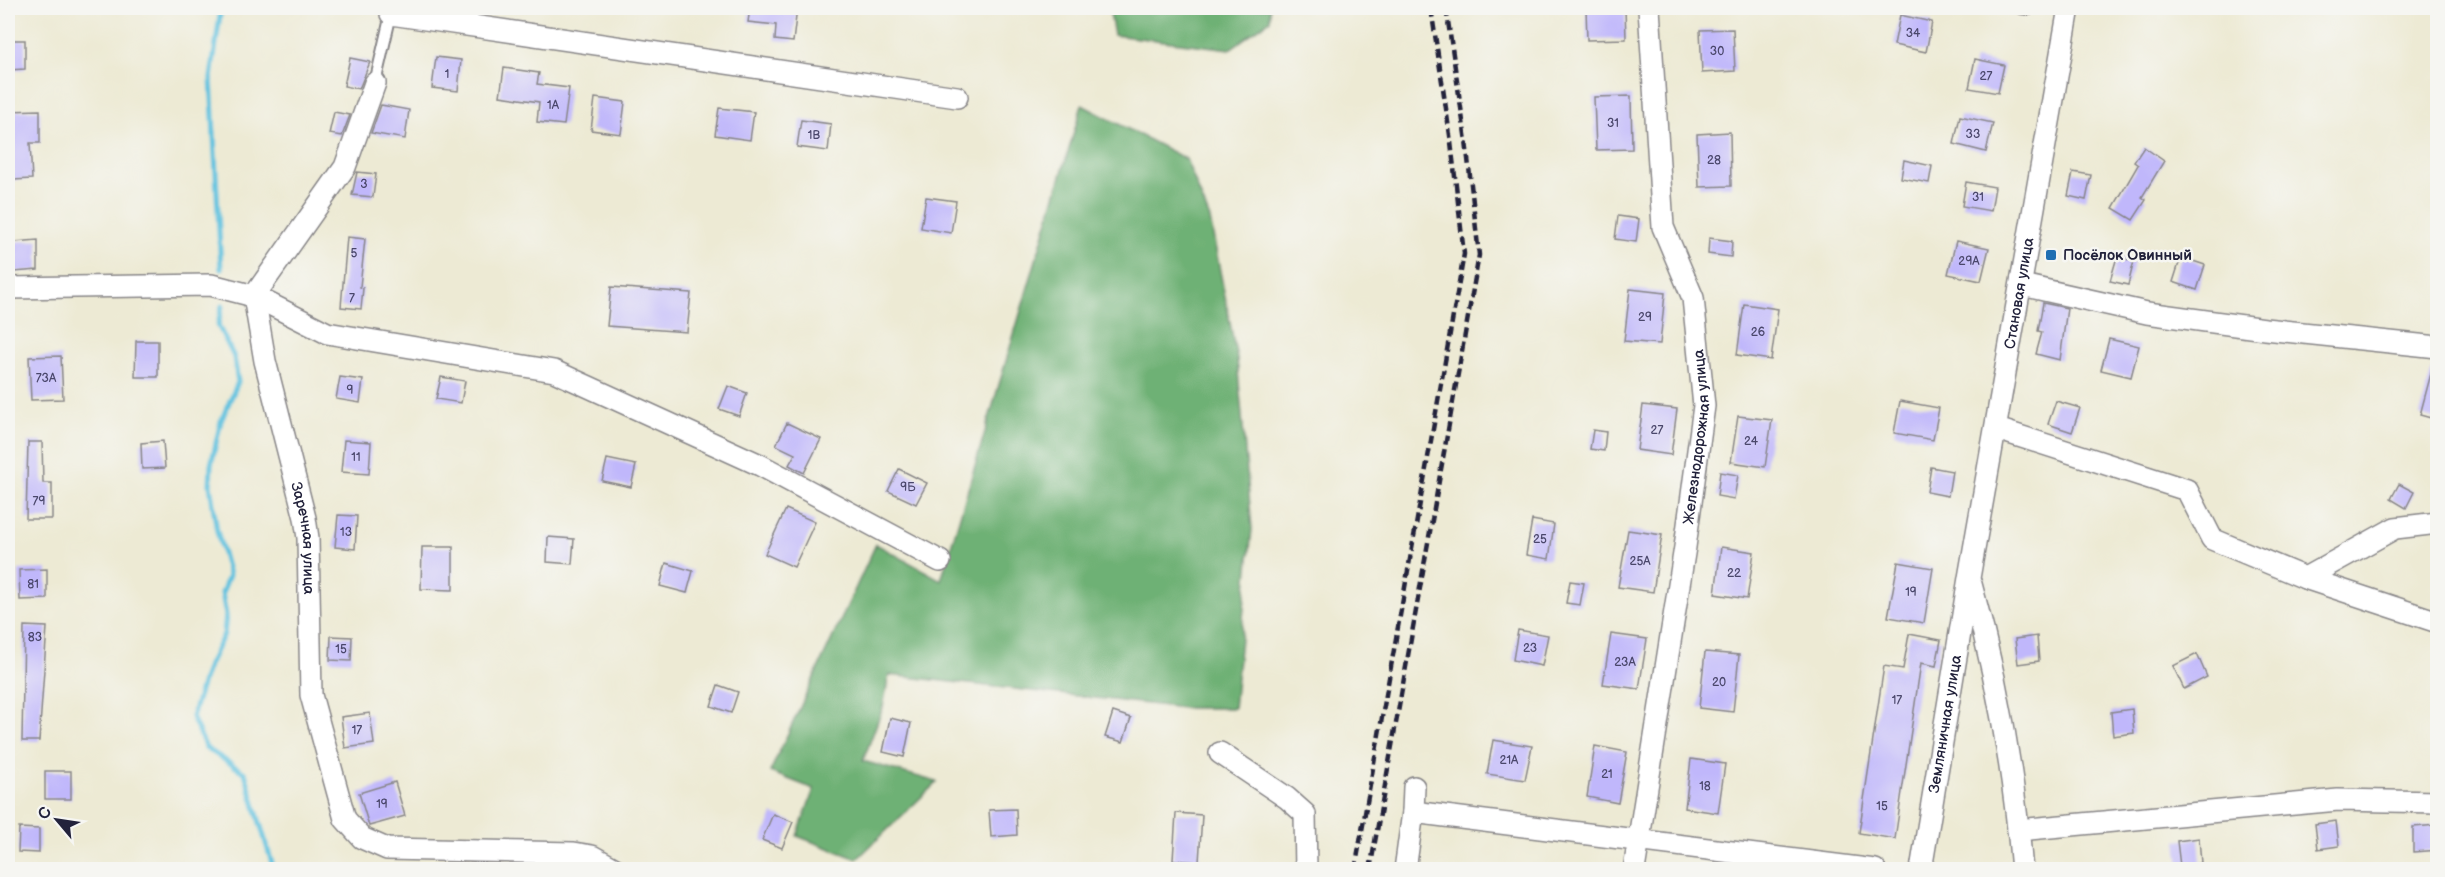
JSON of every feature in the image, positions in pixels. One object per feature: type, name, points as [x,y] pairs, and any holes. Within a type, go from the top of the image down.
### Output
[{"type":"street","name":"Железнодорожная улица","points":[[1634,870],[1685,547],[1704,406],[1693,298],[1663,227],[1649,8]]},
{"type":"street","name":"Становая улица","points":[[1969,578],[1997,429],[2069,8]]},
{"type":"street","points":[[392,11],[957,97]]},
{"type":"street","points":[[254,296],[345,167],[375,82]]},
{"type":"street","points":[[8,288],[211,285],[254,296],[327,333],[554,371],[760,465],[940,561]]},
{"type":"street","points":[[2022,285],[2147,313],[2265,329],[2438,347]]},
{"type":"street","name":"Заречная улица","points":[[254,296],[265,362],[305,518],[311,695],[345,819],[362,838],[387,849],[574,854],[592,856],[617,870]]},
{"type":"street","points":[[1997,429],[2187,490],[2212,539],[2305,578],[2438,622]]},
{"type":"street","points":[[2305,578],[2395,528],[2438,523]]},
{"type":"street","points":[[1969,578],[1992,662],[2022,870]]},
{"type":"street","name":"Земляничная улица","points":[[1921,870],[1969,578]]},
{"type":"street","points":[[1220,753],[1287,798],[1305,814],[1306,870]]},
{"type":"street","points":[[1405,870],[1414,787]]},
{"type":"street","points":[[2018,830],[2338,800],[2438,802]]},
{"type":"street","points":[[1413,812],[1875,870]]},
{"type":"lane","points":[[375,82],[392,11]]},
{"type":"green space","points":[[1109,8],[1270,8],[1270,20],[1230,49],[1114,35]]},
{"type":"green space","points":[[1082,105],[1186,159],[1210,219],[1237,359],[1252,529],[1234,708],[1184,708],[889,675],[883,707],[863,761],[937,782],[857,859],[797,836],[814,789],[770,772],[876,544],[941,580]]},
{"type":"building","points":[[750,8],[797,8],[793,42],[775,40],[776,25],[748,22]]},
{"type":"building","points":[[1586,8],[1625,8],[1626,39],[1587,40]]},
{"type":"building","points":[[1900,15],[1932,22],[1926,52],[1894,45]]},
{"type":"building","points":[[1733,29],[1735,71],[1702,73],[1700,30]]},
{"type":"building","points":[[8,40],[25,40],[25,69],[8,70]]},
{"type":"building","points":[[436,57],[461,60],[458,91],[432,88]]},
{"type":"building","points":[[350,58],[370,62],[359,89],[344,86]]},
{"type":"building","points":[[1975,59],[2004,65],[1998,93],[1969,88]]},
{"type":"building","points":[[504,68],[539,73],[537,84],[569,88],[564,125],[537,122],[539,102],[500,96]]},
{"type":"building","points":[[1631,96],[1632,149],[1596,150],[1594,97]]},
{"type":"building","points":[[595,98],[625,102],[621,134],[591,130]]},
{"type":"building","points":[[381,105],[409,110],[405,139],[371,133]]},
{"type":"building","points":[[719,108],[754,112],[750,140],[715,135]]},
{"type":"building","points":[[40,110],[40,143],[30,143],[32,179],[12,180],[8,111]]},
{"type":"building","points":[[334,112],[350,115],[342,136],[329,134]]},
{"type":"building","points":[[1960,116],[1993,123],[1986,152],[1954,144]]},
{"type":"building","points":[[801,120],[831,124],[828,151],[797,147]]},
{"type":"building","points":[[1730,132],[1731,186],[1699,187],[1697,134]]},
{"type":"building","points":[[2144,147],[2164,161],[2142,197],[2146,200],[2133,220],[2113,208],[2138,165],[2134,162]]},
{"type":"building","points":[[1904,160],[1932,166],[1929,183],[1901,178]]},
{"type":"building","points":[[357,172],[376,174],[373,197],[352,195]]},
{"type":"building","points":[[2073,172],[2091,175],[2086,200],[2068,196]]},
{"type":"building","points":[[1966,182],[1995,187],[1991,211],[1962,206]]},
{"type":"building","points":[[926,197],[956,201],[951,233],[921,228]]},
{"type":"building","points":[[1618,216],[1639,219],[1636,242],[1615,239]]},
{"type":"building","points":[[347,237],[365,239],[360,287],[363,288],[361,309],[341,307]]},
{"type":"building","points":[[1709,238],[1732,241],[1731,257],[1708,254]]},
{"type":"building","points":[[38,240],[38,270],[14,272],[14,242]]},
{"type":"building","points":[[1956,241],[1989,248],[1981,281],[1948,274]]},
{"type":"building","points":[[2117,257],[2134,261],[2128,285],[2110,281]]},
{"type":"building","points":[[2181,257],[2205,265],[2197,290],[2173,282]]},
{"type":"building","points":[[611,287],[691,293],[687,332],[607,326]]},
{"type":"building","points":[[1630,289],[1665,293],[1660,344],[1624,341]]},
{"type":"building","points":[[2043,303],[2067,308],[2060,360],[2036,354],[2042,332],[2038,331]]},
{"type":"building","points":[[1744,304],[1778,309],[1771,360],[1737,355]]},
{"type":"building","points":[[2109,339],[2139,346],[2131,377],[2101,370]]},
{"type":"building","points":[[136,341],[158,341],[158,377],[135,377]]},
{"type":"building","points":[[61,356],[63,399],[31,400],[29,357]]},
{"type":"building","points":[[2433,366],[2438,367],[2438,420],[2420,415]]},
{"type":"building","points":[[340,377],[363,380],[360,403],[336,399]]},
{"type":"building","points":[[441,377],[465,381],[461,403],[436,399]]},
{"type":"building","points":[[728,386],[747,393],[739,416],[719,409]]},
{"type":"building","points":[[1900,401],[1939,408],[1933,440],[1894,433]]},
{"type":"building","points":[[2056,401],[2080,408],[2072,432],[2048,424]]},
{"type":"building","points":[[1643,405],[1677,409],[1671,455],[1637,450]]},
{"type":"building","points":[[1738,416],[1772,420],[1765,467],[1731,462]]},
{"type":"building","points":[[787,423],[821,439],[804,473],[789,465],[795,454],[776,445]]},
{"type":"building","points":[[1593,430],[1606,432],[1604,451],[1590,449]]},
{"type":"building","points":[[344,440],[371,442],[369,474],[341,472]]},
{"type":"building","points":[[163,441],[165,468],[142,469],[141,443]]},
{"type":"building","points":[[28,442],[42,442],[43,483],[52,483],[52,519],[26,519]]},
{"type":"building","points":[[607,459],[636,465],[631,487],[602,481]]},
{"type":"building","points":[[1931,467],[1952,471],[1948,496],[1927,492]]},
{"type":"building","points":[[899,469],[927,483],[916,504],[888,491]]},
{"type":"building","points":[[1720,472],[1738,475],[1734,499],[1717,496]]},
{"type":"building","points":[[2399,484],[2414,492],[2406,508],[2391,499]]},
{"type":"building","points":[[786,509],[815,522],[794,567],[765,554]]},
{"type":"building","points":[[338,515],[357,516],[355,549],[335,547]]},
{"type":"building","points":[[1532,520],[1554,524],[1549,559],[1526,555]]},
{"type":"building","points":[[1628,530],[1662,535],[1653,592],[1618,587]]},
{"type":"building","points":[[548,537],[574,539],[572,564],[547,562]]},
{"type":"building","points":[[422,547],[453,547],[453,590],[421,589]]},
{"type":"building","points":[[1721,547],[1754,552],[1747,599],[1715,594]]},
{"type":"building","points":[[1898,562],[1933,568],[1924,623],[1888,617]]},
{"type":"building","points":[[666,563],[693,571],[687,593],[660,586]]},
{"type":"building","points":[[47,569],[47,599],[20,600],[19,570]]},
{"type":"building","points":[[1570,581],[1584,583],[1580,605],[1566,603]]},
{"type":"building","points":[[24,626],[47,627],[39,741],[22,741]]},
{"type":"building","points":[[1518,630],[1548,635],[1542,666],[1513,660]]},
{"type":"building","points":[[1611,634],[1647,639],[1639,689],[1603,684]]},
{"type":"building","points":[[1909,634],[1941,640],[1936,666],[1921,663],[1895,839],[1859,833],[1884,666],[1903,669]]},
{"type":"building","points":[[331,636],[352,637],[351,661],[330,660]]},
{"type":"building","points":[[2037,636],[2039,661],[2018,664],[2015,639]]},
{"type":"building","points":[[1705,652],[1739,655],[1733,712],[1699,708]]},
{"type":"building","points":[[2197,654],[2207,677],[2184,689],[2173,666]]},
{"type":"building","points":[[718,685],[738,692],[731,713],[711,706]]},
{"type":"building","points":[[2132,709],[2134,733],[2113,736],[2111,712]]},
{"type":"building","points":[[1113,712],[1131,718],[1123,742],[1105,737]]},
{"type":"building","points":[[370,713],[374,744],[345,748],[341,717]]},
{"type":"building","points":[[890,718],[911,723],[904,757],[883,752]]},
{"type":"building","points":[[1493,740],[1532,746],[1525,780],[1487,774]]},
{"type":"building","points":[[1595,746],[1627,752],[1618,803],[1587,797]]},
{"type":"building","points":[[1691,759],[1725,764],[1718,813],[1685,808]]},
{"type":"building","points":[[45,771],[71,771],[71,799],[45,799]]},
{"type":"building","points":[[395,782],[405,816],[369,826],[359,793]]},
{"type":"building","points":[[1016,809],[1017,835],[991,837],[989,810]]},
{"type":"building","points":[[1176,813],[1202,815],[1199,862],[1173,860]]},
{"type":"building","points":[[773,814],[793,822],[782,848],[762,840]]},
{"type":"building","points":[[2336,821],[2339,846],[2318,849],[2315,824]]},
{"type":"building","points":[[2438,825],[2438,850],[2413,852],[2413,827]]},
{"type":"building","points":[[19,828],[39,829],[39,853],[18,852]]},
{"type":"building","points":[[2199,838],[2201,863],[2180,866],[2177,841]]},
{"type":"waterway","points":[[221,8],[211,78],[221,269]]},
{"type":"waterway","points":[[222,306],[218,325],[234,357],[238,382],[221,421],[211,465],[210,485],[217,531],[229,575],[222,593],[226,615],[224,634],[206,671],[192,717],[206,748],[245,773],[274,870]]},
{"type":"railway","points":[[1355,870],[1464,254],[1451,142],[1431,8]]},
{"type":"railway","points":[[1370,870],[1479,255],[1466,141],[1446,8]]},
{"type":"place","name":"Посёлок Овинный","points":[[2051,255]]}]
